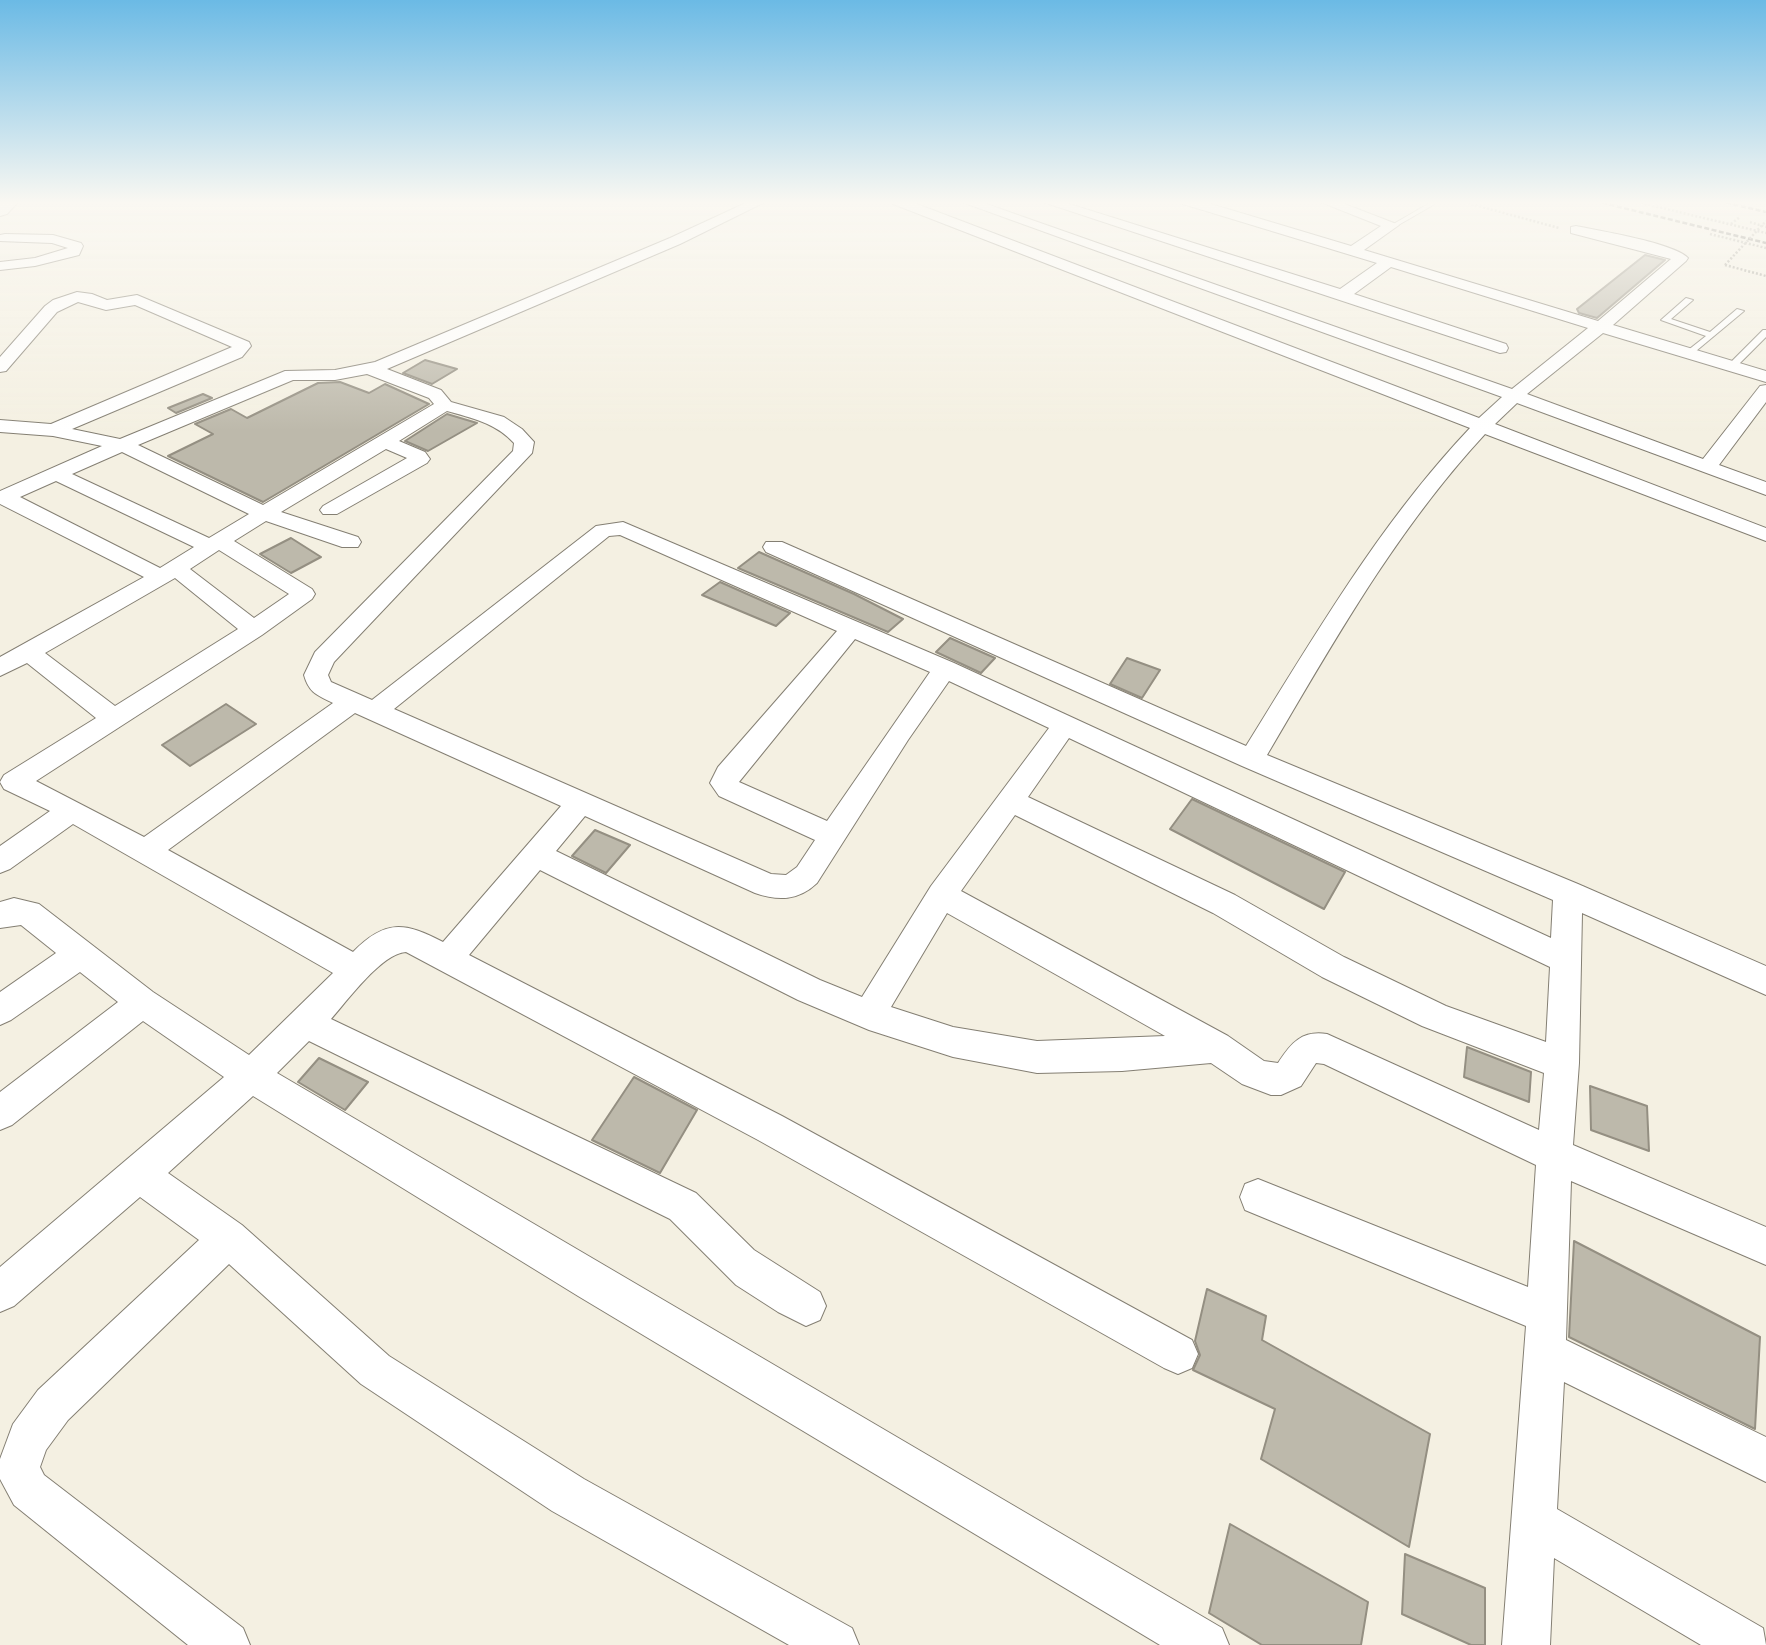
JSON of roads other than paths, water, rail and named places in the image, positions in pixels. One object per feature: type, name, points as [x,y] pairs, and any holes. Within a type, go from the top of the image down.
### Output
[{"type":"street","points":[[2,497],[291,375],[335,375],[370,369],[590,278]]},
{"type":"street","points":[[1096,278],[1766,535]]},
{"type":"street","points":[[1166,278],[1515,396],[1766,489]]},
{"type":"street","points":[[1174,278],[1242,303]]},
{"type":"street","points":[[1208,321],[1282,278]]},
{"type":"street","points":[[1290,278],[1500,348]]},
{"type":"street","points":[[1342,295],[1366,278]]},
{"type":"street","points":[[1445,278],[1766,377]]},
{"type":"street","points":[[1251,759],[1408,509],[1482,426],[1658,278]]},
{"type":"street","points":[[61,289],[77,297]]},
{"type":"street","points":[[0,367],[51,309],[77,297],[86,297],[106,305],[137,300],[243,345],[236,353],[53,430]]},
{"type":"street","points":[[370,369],[435,394],[442,398],[443,405]]},
{"type":"street","points":[[1707,467],[1766,390]]},
{"type":"street","points":[[0,668],[167,572],[443,405],[496,419],[513,429],[524,442],[522,453],[324,658],[316,675],[320,687],[579,804],[780,889],[795,886],[807,875],[899,733],[945,669]]},
{"type":"street","points":[[0,426],[53,430],[122,445],[264,513],[350,542]]},
{"type":"street","points":[[330,510],[420,459],[385,442]]},
{"type":"street","points":[[5,785],[254,630],[304,594],[214,544],[55,473]]},
{"type":"street","points":[[2,497],[167,572],[254,630]]},
{"type":"street","points":[[144,852],[363,707],[603,530],[612,527],[623,528],[729,572],[945,669],[1564,959]]},
{"type":"street","points":[[774,547],[1251,759],[1568,892],[1766,981]]},
{"type":"street","points":[[832,835],[729,789],[724,783],[727,774],[851,629]]},
{"type":"street","points":[[27,653],[114,718]]},
{"type":"street","points":[[869,1014],[942,895],[1065,725]]},
{"type":"street","points":[[5,785],[72,810],[356,970]]},
{"type":"street","points":[[1011,801],[1224,904],[1334,967],[1434,1016],[1514,1048],[1562,1063]]},
{"type":"street","points":[[448,958],[579,804]]},
{"type":"street","points":[[0,861],[72,810]]},
{"type":"street","points":[[536,855],[809,989],[869,1014],[953,1042],[1037,1057],[1122,1055],[1216,1047]]},
{"type":"street","points":[[1526,1645],[1546,1332],[1554,1155],[1562,1063],[1568,892]]},
{"type":"street","points":[[942,895],[1216,1047],[1254,1073],[1271,1079],[1289,1075],[1304,1052],[1314,1047],[1327,1049],[1554,1155],[1766,1246]]},
{"type":"street","points":[[0,915],[13,911],[28,913],[142,1002],[251,1076],[592,1283],[1205,1645]]},
{"type":"street","points":[[0,1292],[251,1076],[307,1024],[379,946],[395,939],[409,939],[770,1128],[1178,1354]]},
{"type":"street","points":[[0,1010],[80,954]]},
{"type":"street","points":[[0,1113],[142,1002]]},
{"type":"street","points":[[307,1024],[683,1206],[750,1271],[806,1306]]},
{"type":"street","points":[[138,1174],[229,1238],[375,1370],[568,1495],[835,1645]]},
{"type":"street","points":[[1258,1197],[1546,1332],[1766,1460]]},
{"type":"street","points":[[226,1645],[29,1490],[18,1470],[28,1439],[53,1405],[229,1238]]},
{"type":"street","points":[[1535,1521],[1746,1645]]},
{"type":"lane","points":[[1689,299],[1665,320],[1712,335]]},
{"type":"lane","points":[[1690,353],[1740,311]]},
{"type":"lane","points":[[1732,366],[1766,332]]}]
